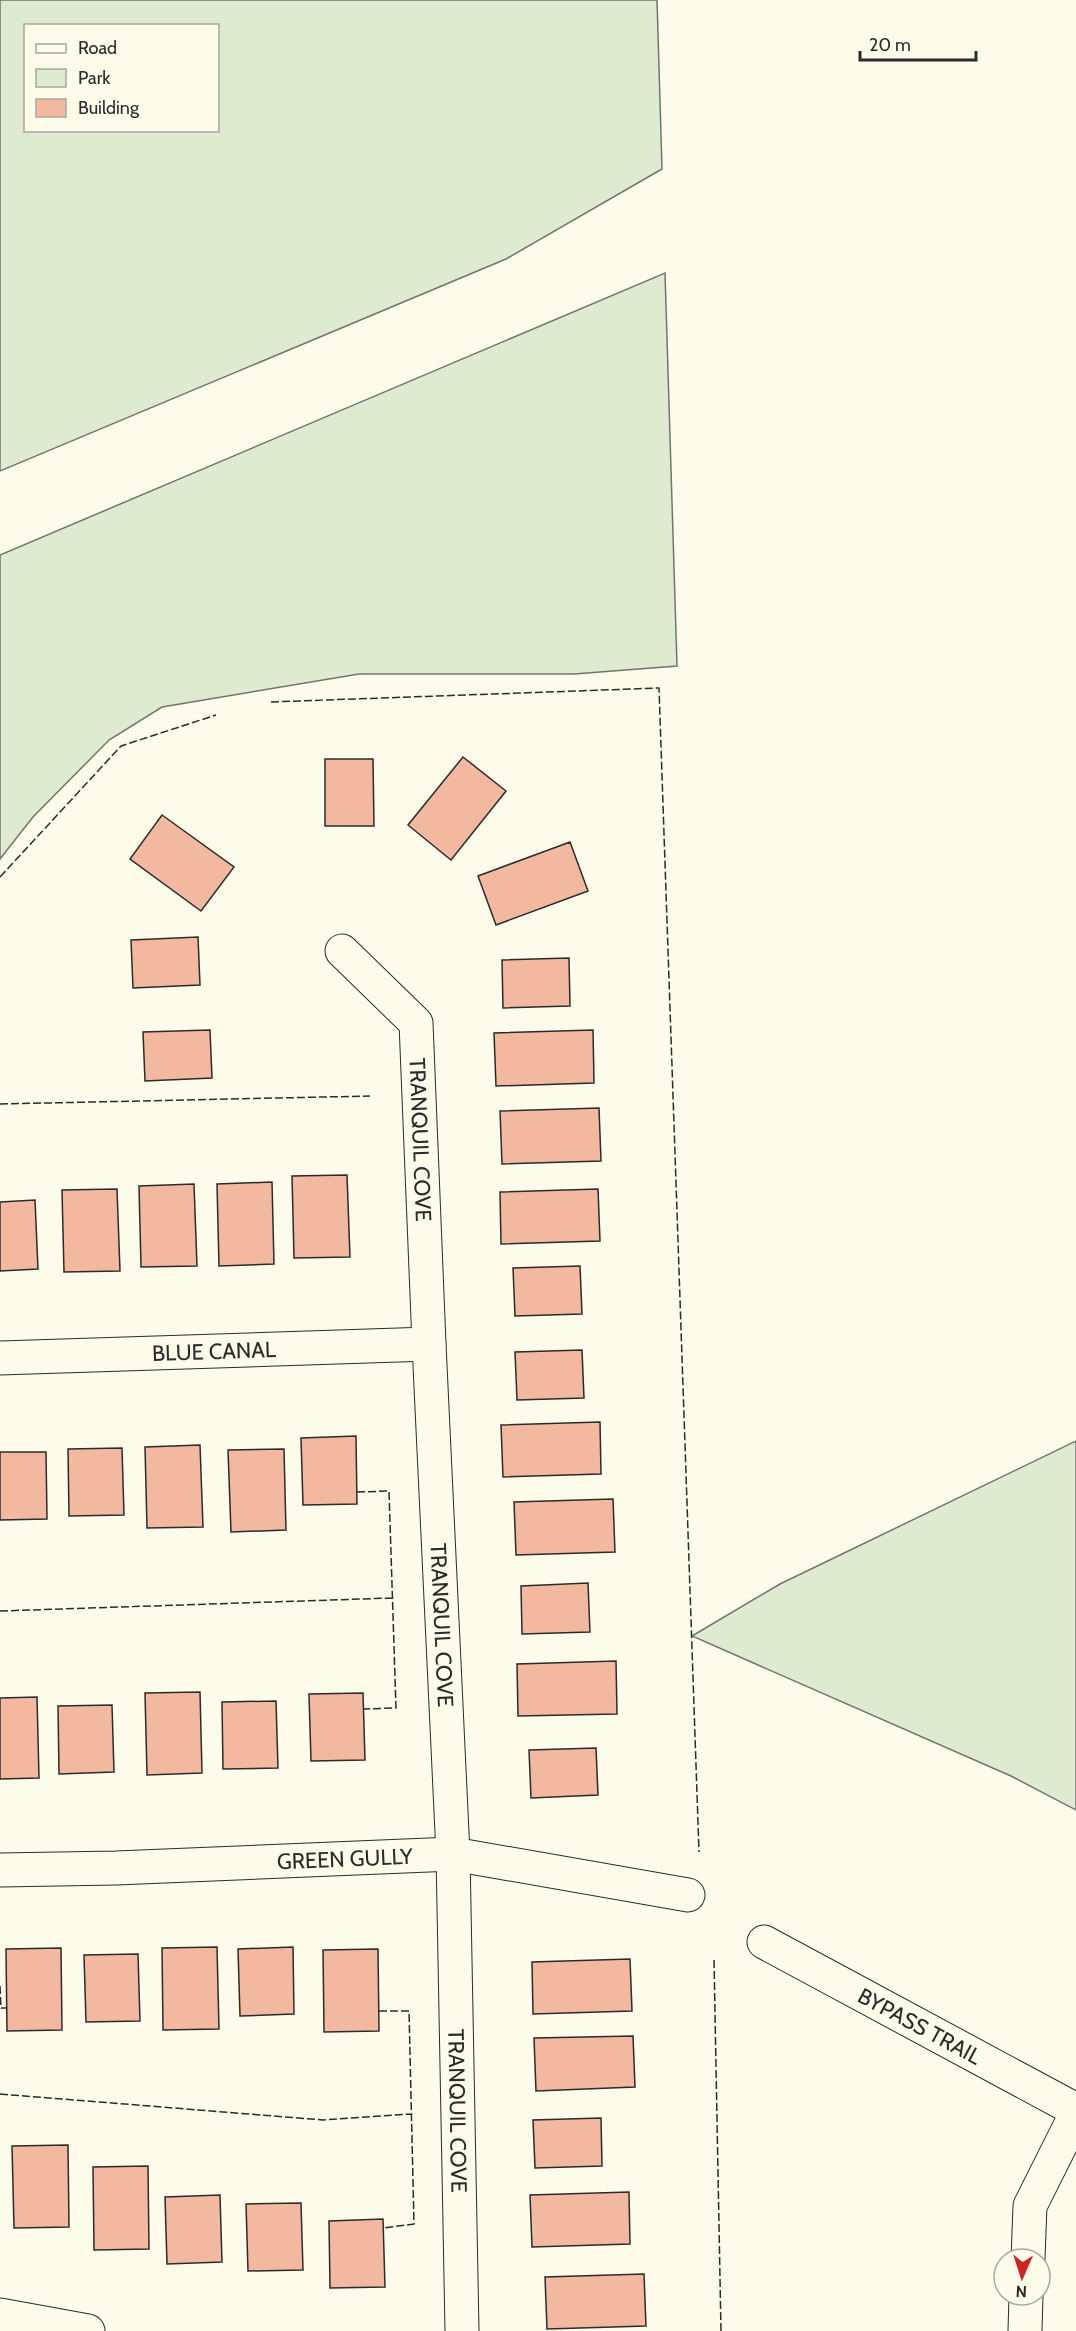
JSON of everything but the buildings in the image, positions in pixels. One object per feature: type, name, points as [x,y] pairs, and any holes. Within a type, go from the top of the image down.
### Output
[{"type":"street","name":"TRANQUIL COVE","points":[[342,951],[416,1023],[453,1854],[462,2331]]},
{"type":"street","name":"BLUE CANAL","points":[[0,1358],[429,1344]]},
{"type":"street","name":"GREEN GULLY","points":[[0,1870],[116,1868],[453,1854],[688,1895]]},
{"type":"street","name":"BYPASS TRAIL","points":[[764,1942],[1076,2110]]},
{"type":"street","points":[[1028,2247],[1030,2206],[1076,2114]]},
{"type":"street","points":[[1025,2331],[1026,2307]]},
{"type":"street","points":[[0,2315],[88,2331]]},
{"type":"green space","points":[[0,0],[657,0],[662,169],[506,259],[0,471]]},
{"type":"green space","points":[[665,273],[677,666],[574,674],[359,674],[162,707],[109,740],[33,817],[0,859],[0,555]]},
{"type":"green space","points":[[1076,1441],[1076,1810],[1011,1776],[692,1636],[780,1584]]},
{"type":"fence","points":[[271,702],[659,688],[699,1852]]},
{"type":"fence","points":[[0,877],[121,746],[216,715]]},
{"type":"fence","points":[[0,1104],[370,1096]]},
{"type":"fence","points":[[357,1492],[389,1491],[396,1708],[364,1709]]},
{"type":"fence","points":[[0,1611],[392,1598]]},
{"type":"fence","points":[[714,1960],[721,2331]]},
{"type":"fence","points":[[0,1986],[1,2008],[7,2008]]},
{"type":"fence","points":[[379,2011],[409,2011],[414,2224],[383,2228]]},
{"type":"fence","points":[[0,2094],[323,2120],[411,2114]]}]
